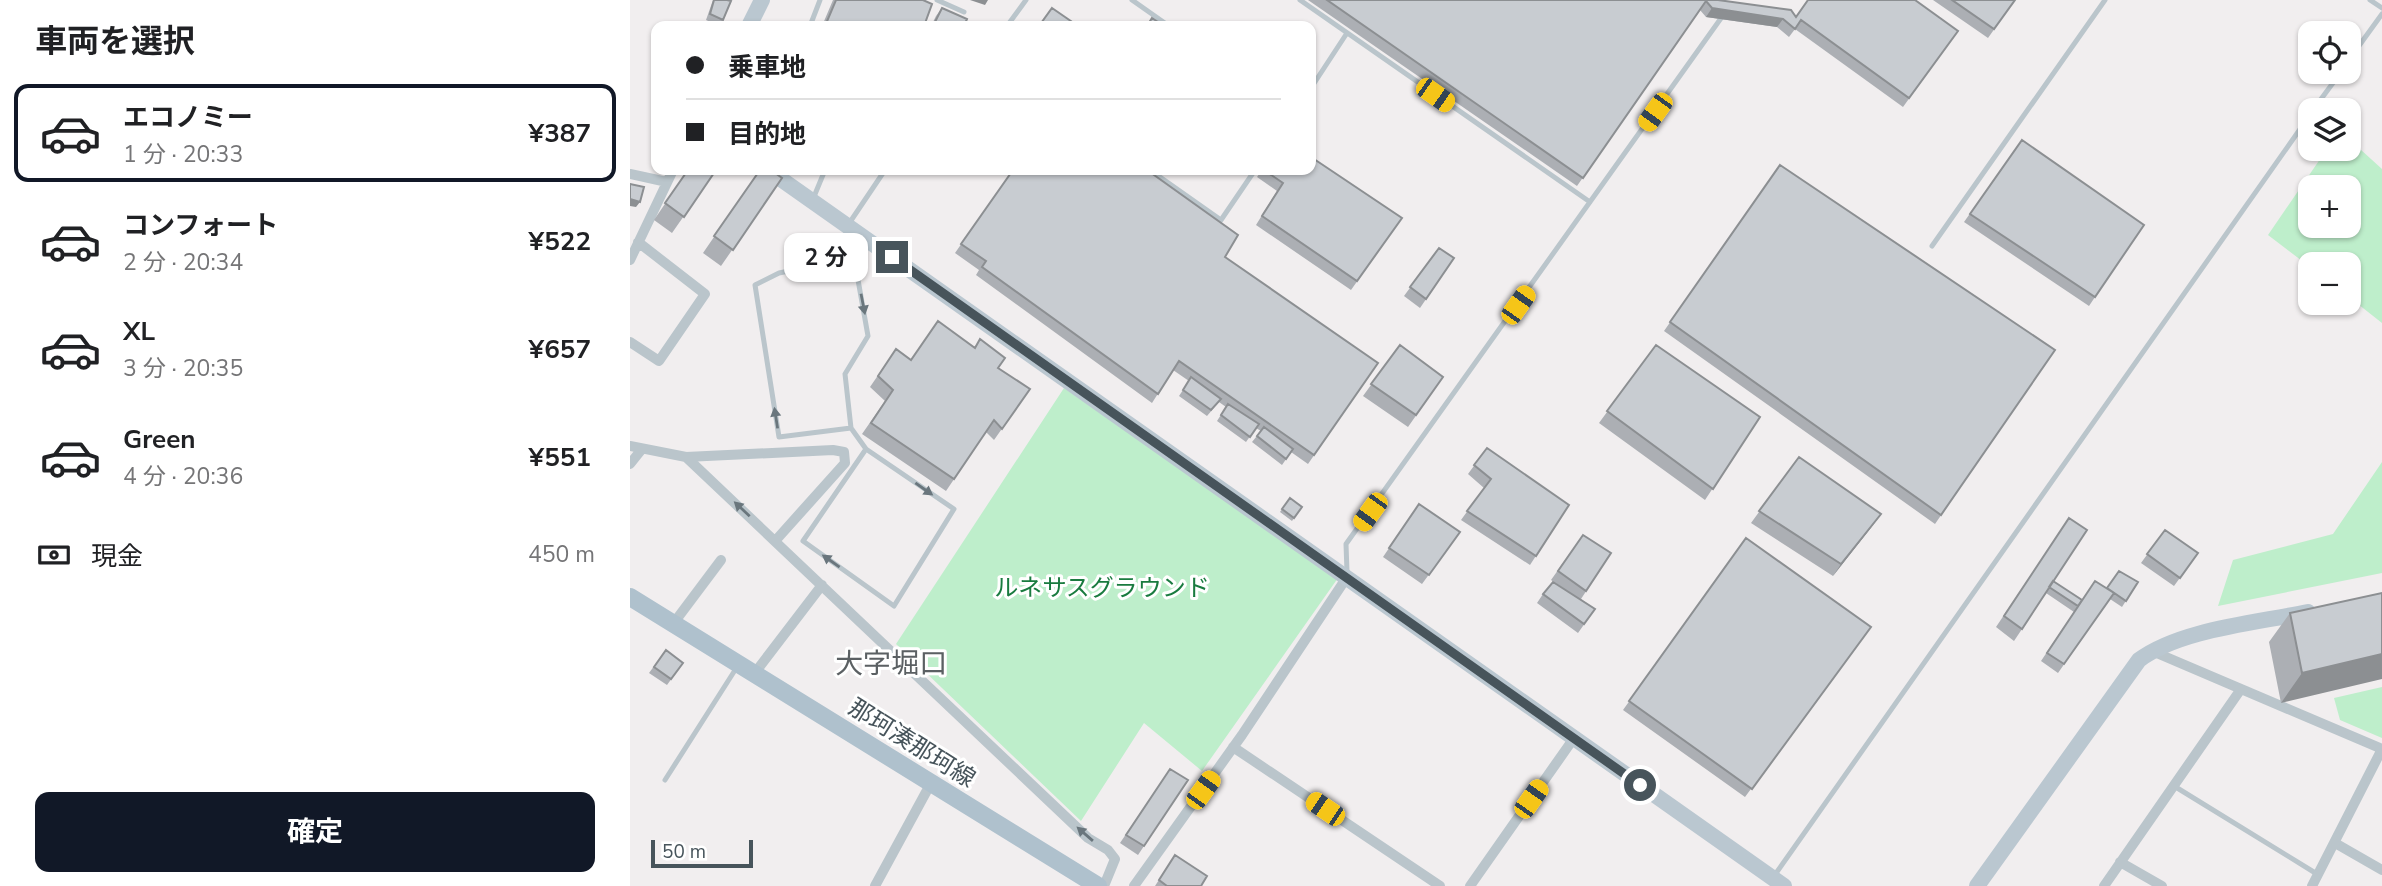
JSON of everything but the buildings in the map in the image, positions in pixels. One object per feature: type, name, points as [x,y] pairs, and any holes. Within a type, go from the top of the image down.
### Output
[{"type":"main road","name":"那珂湊那珂線","points":[[630,597],[1098,886]]},
{"type":"street","points":[[752,21],[762,0]]},
{"type":"street","points":[[630,174],[667,182]]},
{"type":"street","points":[[630,260],[670,175]]},
{"type":"street","points":[[775,175],[1347,576],[1774,883]]},
{"type":"street","points":[[630,342],[659,361],[705,294],[638,242]]},
{"type":"street","points":[[630,464],[636,448],[686,457],[833,450],[844,452],[845,463],[776,540]]},
{"type":"street","points":[[686,457],[1088,838],[1108,850],[1115,859],[1104,886]]},
{"type":"street","points":[[673,624],[721,560]]},
{"type":"street","points":[[1135,886],[1233,747],[1347,576]]},
{"type":"street","points":[[746,669],[822,585]]},
{"type":"street","points":[[1977,886],[2139,660],[2152,651],[2187,638],[2330,607]]},
{"type":"street","points":[[2152,651],[2382,749],[2312,886]]},
{"type":"street","points":[[2104,886],[2241,689]]},
{"type":"street","points":[[1477,884],[1574,738]]},
{"type":"street","points":[[1233,747],[1440,886]]},
{"type":"street","points":[[875,886],[931,783]]},
{"type":"street","points":[[2335,843],[2382,870]]},
{"type":"street","points":[[2120,862],[2162,886]]},
{"type":"lane","points":[[812,21],[820,0]]},
{"type":"lane","points":[[937,0],[964,12]]},
{"type":"lane","points":[[1011,21],[1026,0]]},
{"type":"lane","points":[[1132,0],[1162,21]]},
{"type":"lane","points":[[1300,0],[1590,202]]},
{"type":"lane","points":[[1932,246],[2105,0]]},
{"type":"lane","points":[[2370,0],[2382,8]]},
{"type":"lane","points":[[1347,576],[1346,544],[1727,11]]},
{"type":"lane","points":[[2361,43],[2382,14]]},
{"type":"lane","points":[[1316,80],[1347,33]]},
{"type":"lane","points":[[1774,883],[2298,132]]},
{"type":"lane","points":[[813,201],[823,175]]},
{"type":"lane","points":[[851,428],[779,437],[755,285],[779,273],[843,260],[859,234],[884,175]]},
{"type":"lane","points":[[1157,175],[1221,220],[1252,175]]},
{"type":"lane","points":[[859,234],[855,263],[868,336],[845,374],[851,428],[866,449],[954,509],[894,606],[803,541],[866,449]]},
{"type":"lane","points":[[665,780],[746,669]]},
{"type":"lane","points":[[2174,786],[2318,875]]},
{"type":"green space","points":[[2361,150],[2382,169],[2382,323],[2361,306],[2361,252],[2298,252],[2298,258],[2268,235],[2298,191],[2298,238],[2361,238],[2361,175],[2309,175],[2319,161],[2361,161]]},
{"type":"green space","name":"ルネサスグラウンド","points":[[1064,388],[1338,578],[1202,771],[1144,723],[1081,821],[896,644]]},
{"type":"green space","points":[[2382,462],[2382,573],[2218,606],[2233,560],[2333,534]]},
{"type":"green space","points":[[2382,687],[2382,738],[2340,720],[2334,698]]},
{"type":"district","name":"大字堀口","points":[[891,664]]},
{"type":"route","points":[[892,257],[1640,785]]}]
